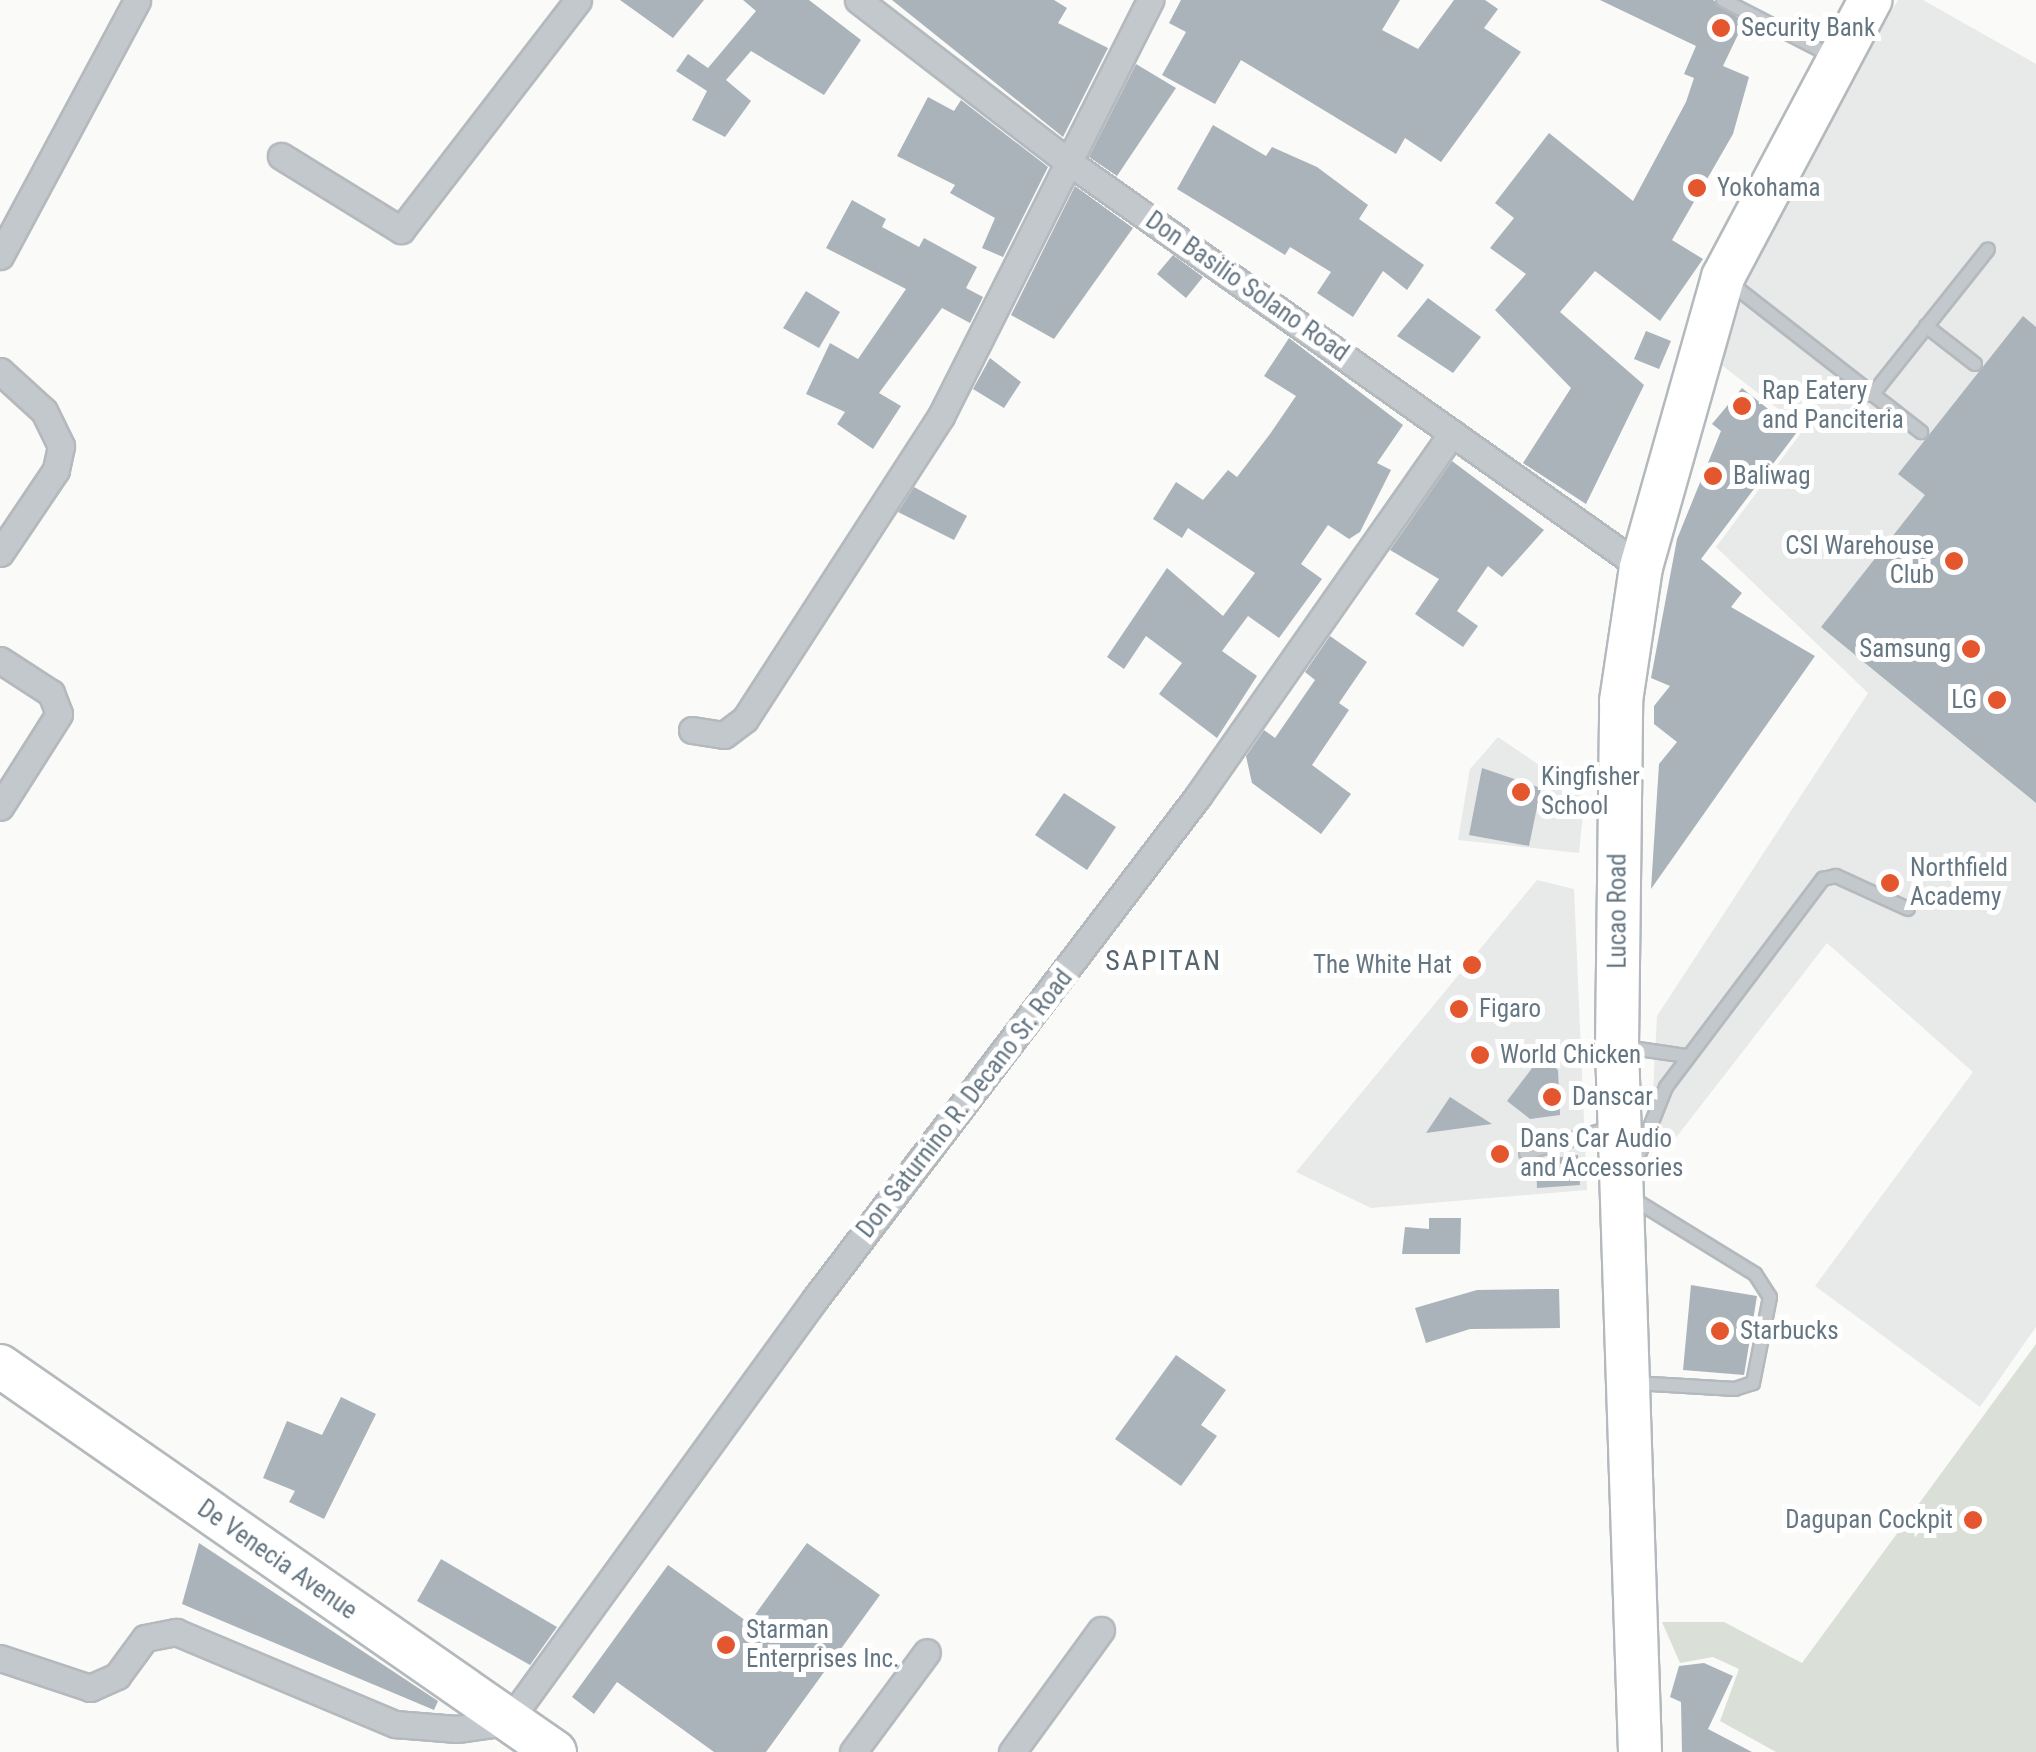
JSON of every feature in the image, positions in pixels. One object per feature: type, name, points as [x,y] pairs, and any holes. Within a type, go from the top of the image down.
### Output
[{"type":"highway","name":"Lucao Road","points":[[1640,1752],[1622,1192],[1630,1139],[1618,1046],[1621,700],[1640,567],[1723,277],[1870,0]]},
{"type":"highway","name":"De Venecia Avenue","points":[[0,1366],[556,1752]]},
{"type":"street","points":[[0,256],[138,0]]},
{"type":"street","points":[[281,156],[400,230],[578,0]]},
{"type":"street","name":"Don Basilio Solano Road","points":[[858,0],[1066,160],[1640,567]]},
{"type":"street","points":[[692,730],[710,736],[734,730],[781,668],[941,416],[1066,160],[1150,0]]},
{"type":"street","points":[[0,371],[44,411],[61,446],[56,470],[0,553]]},
{"type":"street","name":"Don Saturnino R. Decano Sr. Road","points":[[508,1722],[814,1300],[1198,796],[1452,433]]},
{"type":"street","points":[[0,660],[51,693],[59,714],[0,806]]},
{"type":"street","points":[[1012,1752],[1101,1630]]},
{"type":"street","points":[[0,1658],[90,1688],[118,1676],[145,1638],[176,1632],[395,1724],[457,1729],[508,1722]]},
{"type":"street","points":[[853,1752],[927,1652]]},
{"type":"lane","points":[[1723,0],[1836,58]]},
{"type":"lane","points":[[1872,395],[1988,249]]},
{"type":"lane","points":[[1723,277],[1921,432]]},
{"type":"lane","points":[[1926,326],[1975,364]]},
{"type":"lane","points":[[1526,1153],[1630,1139],[1652,1113],[1688,1056],[1824,879],[1836,876],[1908,909]]},
{"type":"lane","points":[[1618,1046],[1688,1056]]},
{"type":"lane","points":[[1622,1192],[1755,1274],[1770,1297],[1753,1383],[1626,1383]]},
{"type":"shaded area","points":[[1898,0],[1923,0],[2036,64],[2036,1327],[1980,1407],[1815,1286],[1973,1072],[1827,943],[1671,1144],[1650,1147],[1657,1016],[1868,693],[1716,547],[1804,429],[1723,366],[1743,270]]},
{"type":"shaded area","name":"Kingfisher School","points":[[1498,737],[1585,796],[1579,853],[1458,840],[1470,769]]},
{"type":"shaded area","points":[[1537,880],[1574,889],[1587,1190],[1371,1208],[1296,1172]]},
{"type":"shaded area","name":"Dagupan Cockpit","points":[[2036,1344],[2036,1752],[1776,1752],[1720,1721],[1739,1669],[1713,1657],[1680,1663],[1662,1622],[1724,1622],[1802,1663]]},
{"type":"building","points":[[620,0],[704,0],[673,38]]},
{"type":"building","points":[[743,0],[809,0],[861,40],[824,95],[751,51],[726,80],[751,101],[725,137],[692,120],[707,91],[676,71],[688,54],[708,68],[756,11]]},
{"type":"building","points":[[892,0],[1054,0],[1067,8],[1058,23],[1108,48],[1063,137]]},
{"type":"building","points":[[1181,0],[1400,0],[1382,30],[1418,49],[1454,0],[1485,0],[1498,9],[1484,28],[1521,52],[1441,162],[1405,138],[1396,154],[1241,60],[1215,104],[1162,75],[1186,32],[1169,23]]},
{"type":"building","points":[[1600,0],[1713,0],[1744,22],[1723,66],[1749,77],[1733,134],[1672,240],[1703,259],[1660,321],[1595,271],[1560,312],[1644,385],[1586,504],[1523,463],[1571,388],[1495,310],[1526,274],[1490,248],[1514,218],[1495,203],[1549,133],[1633,201],[1686,102],[1694,78],[1684,74],[1696,46]]},
{"type":"building","points":[[1136,64],[1176,88],[1117,176],[1089,157]]},
{"type":"building","points":[[928,97],[954,111],[961,100],[1048,167],[1003,257],[982,248],[995,218],[950,193],[955,185],[897,156]]},
{"type":"building","points":[[1213,125],[1266,156],[1272,147],[1317,167],[1368,205],[1359,219],[1424,265],[1407,290],[1383,271],[1353,317],[1317,293],[1331,272],[1290,247],[1285,255],[1177,189]]},
{"type":"building","points":[[1075,186],[1133,228],[1054,339],[1011,315]]},
{"type":"building","points":[[852,200],[886,219],[882,227],[919,247],[924,238],[977,267],[966,288],[983,297],[970,323],[942,308],[879,393],[901,406],[873,449],[837,424],[845,412],[806,394],[830,343],[858,359],[906,289],[826,248]]},
{"type":"building","points":[[1173,255],[1203,277],[1186,298],[1157,274]]},
{"type":"building","points":[[806,291],[840,312],[819,348],[783,328]]},
{"type":"building","points":[[1428,298],[1481,337],[1453,373],[1397,336]]},
{"type":"building","name":"CSI Warehouse Club","points":[[2023,316],[2036,327],[2036,803],[1821,627],[1925,495],[1898,474]]},
{"type":"building","points":[[1646,331],[1671,341],[1659,369],[1634,359]]},
{"type":"building","points":[[1289,338],[1403,425],[1377,463],[1391,470],[1360,532],[1349,539],[1328,525],[1301,564],[1322,579],[1279,638],[1248,616],[1222,651],[1257,676],[1217,738],[1159,694],[1182,663],[1146,636],[1124,669],[1107,657],[1167,568],[1223,616],[1255,573],[1188,528],[1182,538],[1153,519],[1176,482],[1203,500],[1228,470],[1237,477],[1270,434],[1296,396],[1264,376]]},
{"type":"building","points":[[990,358],[1021,382],[1004,408],[973,389]]},
{"type":"building","points":[[1742,388],[1797,432],[1701,559],[1742,593],[1731,607],[1815,656],[1651,889],[1659,764],[1677,742],[1654,724],[1654,706],[1670,686],[1651,678],[1677,539],[1721,431],[1712,424]]},
{"type":"building","points":[[1452,461],[1544,530],[1502,577],[1488,566],[1457,611],[1478,626],[1463,647],[1415,614],[1439,579],[1390,550]]},
{"type":"building","points":[[914,487],[967,516],[954,540],[898,512]]},
{"type":"building","points":[[1330,636],[1367,662],[1339,703],[1349,710],[1312,765],[1351,794],[1321,834],[1252,783],[1246,756],[1264,730],[1275,738],[1315,680],[1305,672]]},
{"type":"building","points":[[1482,768],[1541,788],[1529,846],[1469,835]]},
{"type":"building","points":[[1064,793],[1116,827],[1087,870],[1035,835]]},
{"type":"building","points":[[1542,1055],[1558,1070],[1560,1115],[1530,1119],[1507,1101]]},
{"type":"building","points":[[1450,1097],[1492,1124],[1426,1133]]},
{"type":"building","points":[[1578,1155],[1580,1185],[1537,1188],[1536,1160]]},
{"type":"building","points":[[1429,1218],[1461,1218],[1460,1254],[1402,1254],[1405,1227],[1429,1229]]},
{"type":"building","points":[[1691,1285],[1757,1296],[1744,1375],[1683,1370]]},
{"type":"building","points":[[1559,1289],[1560,1328],[1470,1329],[1426,1343],[1415,1308],[1477,1290]]},
{"type":"building","points":[[1176,1355],[1226,1390],[1201,1425],[1217,1436],[1181,1486],[1115,1439]]},
{"type":"building","points":[[341,1397],[376,1414],[324,1519],[289,1502],[295,1491],[263,1478],[287,1421],[322,1435]]},
{"type":"building","points":[[199,1543],[438,1701],[434,1710],[182,1604]]},
{"type":"building","points":[[807,1543],[880,1595],[766,1752],[714,1752],[617,1682],[594,1714],[572,1697],[668,1565],[749,1623]]},
{"type":"building","points":[[441,1559],[557,1627],[530,1665],[417,1601]]},
{"type":"building","points":[[1704,1663],[1733,1676],[1708,1729],[1752,1752],[1682,1752],[1681,1702],[1670,1697],[1679,1666]]},
{"type":"place","name":"Security Bank","points":[[1721,28]]},
{"type":"place","name":"Yokohama","points":[[1697,188]]},
{"type":"place","name":"Rap Eatery and Panciteria","points":[[1742,406]]},
{"type":"place","name":"Baliwag","points":[[1713,476]]},
{"type":"place","name":"CSI Warehouse Club","points":[[1954,561]]},
{"type":"place","name":"Samsung","points":[[1971,649]]},
{"type":"place","name":"LG","points":[[1997,700]]},
{"type":"place","name":"Kingfisher School","points":[[1521,792]]},
{"type":"place","name":"Northfield Academy","points":[[1890,883]]},
{"type":"place","name":"The White Hat","points":[[1472,965]]},
{"type":"place","name":"Figaro","points":[[1459,1009]]},
{"type":"place","name":"World Chicken","points":[[1480,1055]]},
{"type":"place","name":"Danscar","points":[[1552,1097]]},
{"type":"place","name":"Dans Car Audio and Accessories","points":[[1500,1154]]},
{"type":"place","name":"Starbucks","points":[[1720,1331]]},
{"type":"place","name":"Dagupan Cockpit","points":[[1973,1520]]},
{"type":"place","name":"Starman Enterprises Inc.","points":[[726,1645]]},
{"type":"district","name":"SAPITAN","points":[[1164,961]]}]
